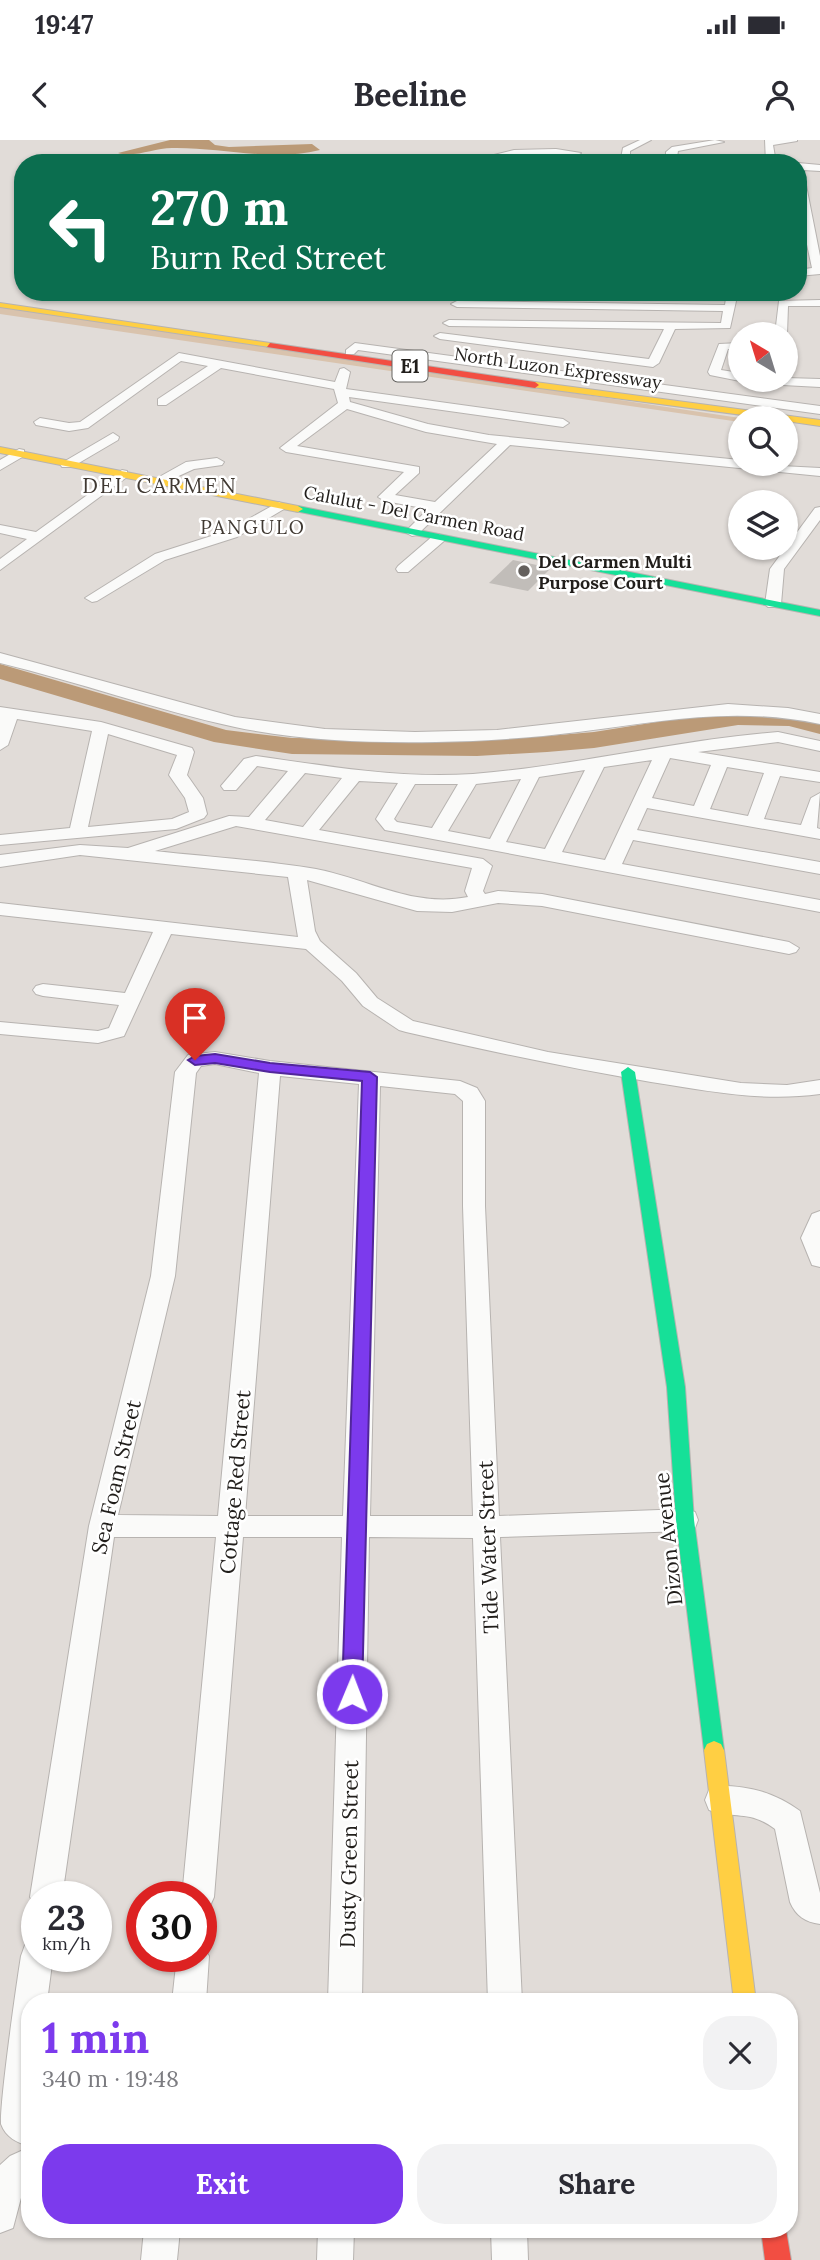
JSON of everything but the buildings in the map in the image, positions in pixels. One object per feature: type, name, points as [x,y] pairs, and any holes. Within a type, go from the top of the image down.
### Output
[{"type":"main road","name":"North Luzon Expressway","points":[[0,304],[467,375],[820,423]]},
{"type":"main road","name":"North Luzon Expressway","points":[[0,316],[454,385],[728,422]]},
{"type":"main road","points":[[798,432],[820,435]]},
{"type":"main road","name":"Calulut - Del Carmen Road","points":[[0,450],[820,613]]},
{"type":"main road","name":"Dizon Avenue","points":[[628,1072],[676,1387],[685,1520],[744,1993]]},
{"type":"main road","points":[[775,2238],[778,2260]]},
{"type":"street","points":[[626,154],[626,150],[647,140]]},
{"type":"street","points":[[770,154],[768,142],[793,141]]},
{"type":"street","points":[[671,154],[674,149],[719,142]]},
{"type":"street","points":[[542,154],[576,153]]},
{"type":"street","points":[[807,228],[817,255],[818,271],[807,272]]},
{"type":"street","points":[[457,304],[470,301]]},
{"type":"street","points":[[481,340],[483,301]]},
{"type":"street","points":[[557,301],[731,308]]},
{"type":"street","points":[[449,323],[726,326],[732,301]]},
{"type":"street","points":[[781,322],[783,303],[820,303]]},
{"type":"street","points":[[440,336],[542,345],[653,363],[671,326]]},
{"type":"street","points":[[597,355],[603,342]]},
{"type":"street","points":[[350,352],[355,346],[820,410]]},
{"type":"street","points":[[728,346],[723,346],[714,372],[728,375]]},
{"type":"street","points":[[40,422],[69,427],[84,425],[179,357],[342,388],[563,423]]},
{"type":"street","points":[[162,402],[219,364]]},
{"type":"street","points":[[798,382],[820,383]]},
{"type":"street","points":[[342,388],[426,428],[506,442],[820,472]]},
{"type":"street","points":[[342,388],[286,448],[414,470],[385,497],[440,507]]},
{"type":"street","points":[[67,464],[113,437]]},
{"type":"street","points":[[412,532],[506,442]]},
{"type":"street","points":[[0,466],[19,453]]},
{"type":"street","points":[[159,481],[191,465],[217,462]]},
{"type":"street","points":[[0,566],[36,536],[122,474]]},
{"type":"street","points":[[92,598],[160,557],[232,534],[279,506]]},
{"type":"street","points":[[773,604],[777,569],[820,511]]},
{"type":"street","points":[[216,527],[232,534]]},
{"type":"street","points":[[0,529],[36,536]]},
{"type":"street","points":[[403,569],[439,538]]},
{"type":"street","points":[[0,659],[201,714],[266,727],[303,731],[412,737],[491,736],[580,727],[715,708],[770,711],[820,719]]},
{"type":"street","points":[[0,745],[5,713],[101,727],[187,752],[178,775],[195,800],[198,814],[176,824],[0,840]]},
{"type":"street","points":[[78,831],[101,727]]},
{"type":"street","points":[[230,786],[250,763],[256,761],[354,775],[409,779],[470,779],[533,774],[664,752],[778,737],[820,746]]},
{"type":"street","points":[[664,752],[820,777]]},
{"type":"street","points":[[611,868],[664,752]]},
{"type":"street","points":[[700,812],[720,761]]},
{"type":"street","points":[[551,856],[597,764]]},
{"type":"street","points":[[258,817],[300,768]]},
{"type":"street","points":[[754,822],[774,770]]},
{"type":"street","points":[[496,844],[533,774]]},
{"type":"street","points":[[312,827],[354,775]]},
{"type":"street","points":[[409,779],[385,819],[391,826],[820,906]]},
{"type":"street","points":[[438,833],[470,779]]},
{"type":"street","points":[[642,802],[813,833],[820,798]]},
{"type":"street","points":[[221,810],[379,841],[391,826]]},
{"type":"street","points":[[129,853],[239,820],[477,863],[483,866],[474,891],[478,899]]},
{"type":"street","points":[[627,834],[820,868]]},
{"type":"street","points":[[0,860],[80,850],[129,853],[316,875],[417,905],[452,906],[498,897],[542,900],[789,948]]},
{"type":"street","points":[[297,874],[305,931],[312,944],[349,977],[370,1002],[406,1026],[499,1048],[741,1090],[787,1092],[814,1088],[820,1069]]},
{"type":"street","points":[[0,909],[312,944]]},
{"type":"street","points":[[0,1028],[108,1036],[117,1032],[165,928]]},
{"type":"street","points":[[43,989],[133,1000]]},
{"type":"street","name":"Sea Foam Street","points":[[48,1881],[102,1526],[163,1276],[186,1072],[195,1060],[215,1058],[270,1068]]},
{"type":"street","points":[[270,1068],[370,1077]]},
{"type":"street","name":"Cottage Red Street","points":[[199,1881],[270,1068]]},
{"type":"street","name":"Tide Water Street","points":[[370,1077],[460,1088],[470,1093],[474,1101],[474,1206],[505,1993]]},
{"type":"street","name":"Dusty Green Street","points":[[345,1993],[370,1077]]},
{"type":"street","points":[[820,1219],[813,1238],[820,1259]]},
{"type":"street","points":[[102,1526],[487,1527],[685,1520]]},
{"type":"street","points":[[720,1800],[749,1799],[772,1808],[789,1821],[806,1902],[813,1908],[820,1909]]},
{"type":"street","points":[[31,1993],[35,1972]]},
{"type":"street","points":[[190,1993],[192,1972]]},
{"type":"street","points":[[21,2061],[13,2112],[21,2123]]},
{"type":"street","points":[[0,2215],[4,2192],[12,2177],[21,2170]]},
{"type":"street","points":[[159,2260],[161,2238]]},
{"type":"street","points":[[335,2260],[336,2238]]},
{"type":"street","points":[[509,2238],[509,2260]]},
{"type":"shaded area","points":[[170,140],[209,140],[215,145],[229,147],[312,144],[320,150],[265,154],[165,148],[131,154],[118,153]]},
{"type":"shaded area","points":[[0,307],[728,416],[728,420],[0,314]]},
{"type":"waterway","points":[[0,671],[223,737],[292,746],[477,748],[547,744],[594,740],[738,717],[790,718],[820,726]]},
{"type":"traffic: fast","points":[[298,509],[820,613]]},
{"type":"traffic: fast","points":[[628,1072],[676,1387],[685,1520],[714,1750]]},
{"type":"traffic: slow","points":[[0,305],[270,345]]},
{"type":"traffic: slow","points":[[535,385],[820,423]]},
{"type":"traffic: slow","points":[[0,450],[298,509]]},
{"type":"traffic: slow","points":[[714,1750],[744,1993]]},
{"type":"traffic: jam","points":[[270,345],[535,385]]},
{"type":"traffic: jam","points":[[775,2238],[778,2260]]},
{"type":"place","name":"Del Carmen Multi Purpose Court","points":[[524,571]]},
{"type":"district","name":"DEL CARMEN","points":[[160,485]]},
{"type":"district","name":"PANGULO","points":[[253,527]]},
{"type":"route","points":[[195,1060],[215,1058],[270,1068],[370,1077],[352,1694]]}]
